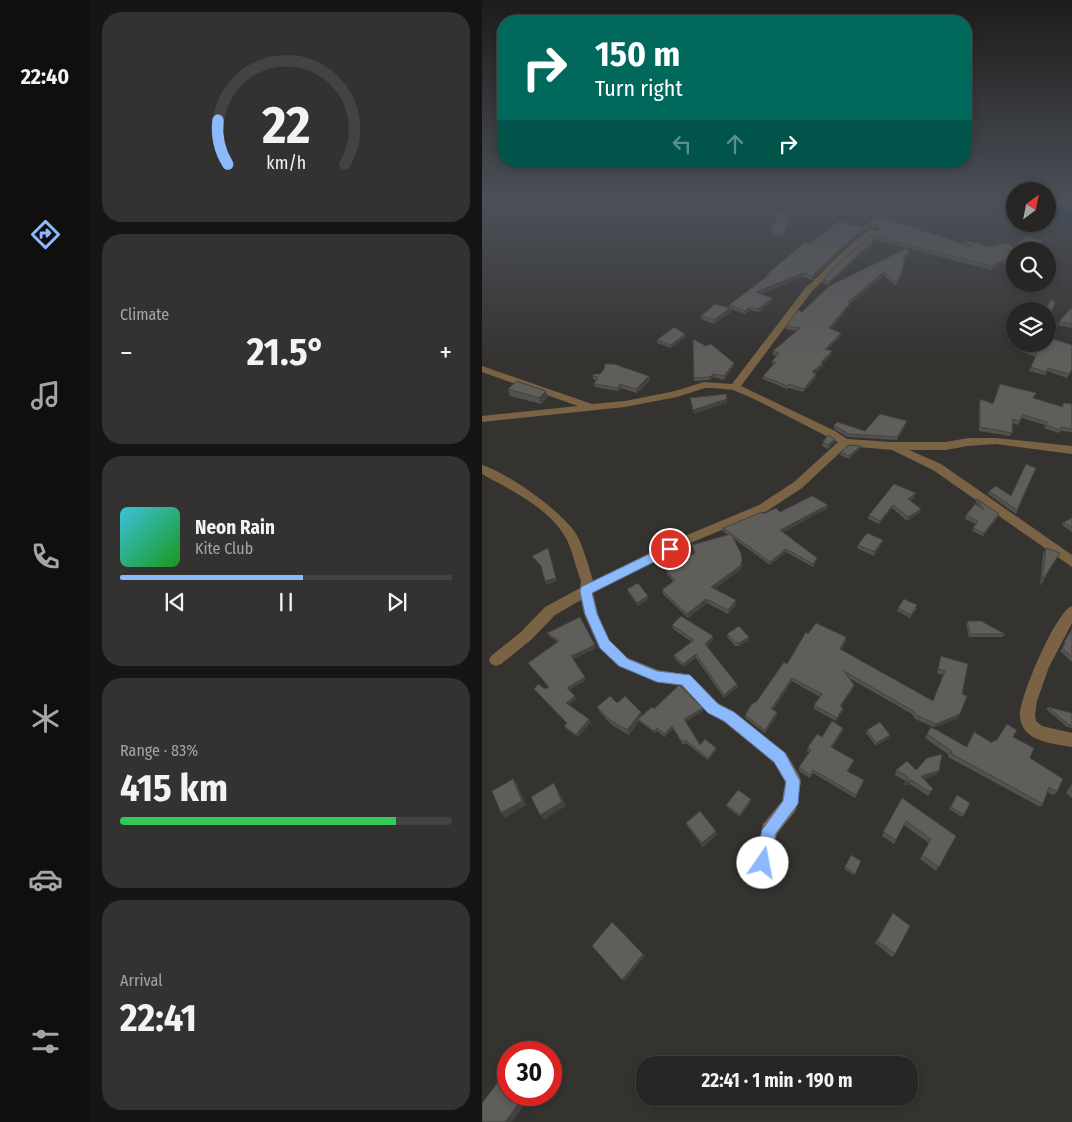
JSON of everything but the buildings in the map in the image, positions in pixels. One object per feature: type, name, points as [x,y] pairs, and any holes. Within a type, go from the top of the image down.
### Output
[{"type":"street","points":[[735,387],[809,289],[820,281],[823,275],[845,254]]},
{"type":"street","points":[[482,369],[590,407]]},
{"type":"street","points":[[484,420],[626,404],[654,399],[704,385],[735,387],[831,432],[845,442],[892,446],[946,446],[968,442],[996,441],[1072,450]]},
{"type":"street","points":[[496,660],[526,636],[550,611],[684,541],[763,508],[798,485],[845,442]]},
{"type":"street","points":[[892,446],[937,467],[1072,562]]},
{"type":"street","points":[[482,469],[516,488],[552,512],[572,538],[587,581],[586,591],[591,614],[604,644],[623,662],[657,676],[685,680],[713,708],[729,717],[780,758],[793,781],[790,804],[769,830],[763,863],[750,874]]},
{"type":"street","points":[[1072,611],[1053,642],[1037,677],[1026,713],[1029,724],[1037,732],[1072,740]]},
{"type":"route","points":[[670,549],[586,591],[591,614],[604,644],[623,662],[657,676],[685,680],[713,708],[729,717],[780,758],[793,781],[790,804],[769,830],[763,863]]}]
